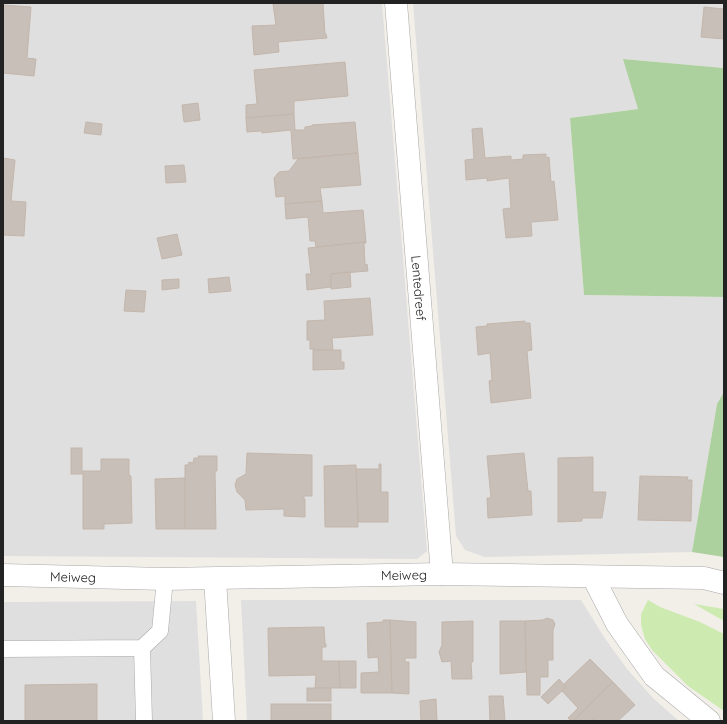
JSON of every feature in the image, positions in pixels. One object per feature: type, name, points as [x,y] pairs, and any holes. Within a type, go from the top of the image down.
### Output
[{"type":"street","name":"Lentedreef","points":[[396,3],[442,574]]},
{"type":"street","name":"Meiweg","points":[[3,575],[215,579],[442,574],[704,578],[724,582]]},
{"type":"street","points":[[593,576],[617,624],[654,676],[709,721]]},
{"type":"street","points":[[215,579],[224,721]]},
{"type":"lane","points":[[3,649],[142,648],[160,631],[165,579]]},
{"type":"lane","points":[[142,648],[144,721]]},
{"type":"shaded area","points":[[3,3],[382,3],[427,551],[417,559],[3,556]]},
{"type":"shaded area","points":[[413,3],[724,3],[724,68],[624,59],[638,109],[570,118],[584,295],[724,297],[724,392],[717,404],[692,552],[485,557],[465,550],[456,536]]},
{"type":"shaded area","points":[[241,600],[581,600],[604,637],[627,669],[654,699],[679,721],[247,721]]},
{"type":"shaded area","points":[[196,601],[203,721],[3,721],[3,602]]},
{"type":"green space","points":[[623,59],[724,68],[724,297],[584,295],[570,118],[638,109]]},
{"type":"green space","points":[[724,392],[724,557],[692,552],[717,404]]},
{"type":"green space","points":[[648,600],[660,607],[700,622],[724,634],[724,711],[688,686],[652,650],[645,639],[641,625],[641,614]]},
{"type":"green space","points":[[694,604],[724,609],[724,621]]},
{"type":"building","points":[[324,3],[325,34],[327,38],[278,42],[279,52],[254,55],[252,26],[276,25],[273,4]]},
{"type":"building","points":[[3,5],[31,7],[27,58],[36,59],[34,76],[3,73]]},
{"type":"building","points":[[704,7],[724,9],[724,39],[701,37]]},
{"type":"building","points":[[345,62],[348,96],[294,101],[294,114],[246,118],[246,105],[257,104],[254,70]]},
{"type":"building","points":[[198,103],[200,120],[184,122],[182,105]]},
{"type":"building","points":[[294,114],[295,130],[305,130],[305,127],[312,125],[355,122],[358,153],[293,159],[291,130],[262,133],[262,131],[247,132],[246,118]]},
{"type":"building","points":[[86,122],[102,124],[101,135],[84,133]]},
{"type":"building","points":[[482,128],[485,158],[511,156],[511,160],[523,159],[523,155],[546,154],[546,158],[549,157],[551,182],[554,181],[558,220],[531,222],[532,236],[506,238],[503,209],[511,208],[509,178],[487,181],[487,178],[466,180],[465,160],[474,159],[472,129]]},
{"type":"building","points":[[358,153],[361,185],[320,188],[322,201],[285,204],[285,196],[276,197],[274,178],[279,172],[289,171],[298,159]]},
{"type":"building","points":[[3,158],[15,160],[11,201],[26,202],[24,236],[3,235]]},
{"type":"building","points":[[184,165],[186,182],[166,183],[165,166]]},
{"type":"building","points":[[322,201],[323,213],[363,210],[366,242],[316,247],[315,241],[310,241],[308,217],[286,219],[285,204]]},
{"type":"building","points":[[177,234],[182,255],[162,259],[157,238]]},
{"type":"building","points":[[366,242],[364,243],[365,265],[367,264],[368,271],[331,274],[331,287],[307,290],[306,274],[311,274],[308,248]]},
{"type":"building","points":[[350,272],[351,287],[331,289],[331,274]]},
{"type":"building","points":[[229,277],[231,291],[209,293],[208,279]]},
{"type":"building","points":[[179,279],[179,288],[162,290],[162,280]]},
{"type":"building","points":[[126,290],[146,291],[144,312],[124,311]]},
{"type":"building","points":[[370,298],[373,335],[332,338],[333,350],[310,349],[310,340],[307,340],[307,321],[325,320],[324,301]]},
{"type":"building","points":[[525,321],[525,323],[530,323],[532,350],[527,351],[531,398],[491,403],[489,381],[492,380],[490,353],[478,355],[476,327],[487,326],[487,324]]},
{"type":"building","points":[[313,350],[341,350],[341,362],[344,362],[344,369],[313,370]]},
{"type":"building","points":[[71,448],[82,448],[82,474],[71,474]]},
{"type":"building","points":[[247,453],[312,455],[312,496],[304,496],[305,517],[284,516],[284,509],[246,510],[245,500],[237,492],[235,485],[237,479],[246,474]]},
{"type":"building","points":[[524,453],[528,491],[531,491],[532,515],[488,518],[487,498],[491,498],[487,456]]},
{"type":"building","points":[[198,456],[217,456],[217,471],[215,471],[216,529],[185,529],[185,465],[188,465],[189,462],[193,463],[194,458],[199,458]]},
{"type":"building","points":[[593,457],[593,492],[606,492],[602,518],[582,518],[582,521],[558,522],[558,458]]},
{"type":"building","points":[[101,459],[129,459],[129,475],[131,476],[132,523],[104,524],[104,529],[83,529],[83,471],[101,471]]},
{"type":"building","points":[[379,464],[381,464],[381,492],[388,492],[388,522],[358,522],[356,469],[379,469]]},
{"type":"building","points":[[356,465],[358,527],[325,527],[324,466]]},
{"type":"building","points":[[640,476],[688,477],[687,480],[692,480],[691,521],[638,520]]},
{"type":"building","points":[[185,478],[185,529],[156,529],[155,479]]},
{"type":"building","points":[[547,618],[553,620],[555,624],[553,630],[553,660],[548,660],[548,677],[540,677],[540,695],[527,695],[525,621],[543,620]]},
{"type":"building","points":[[383,620],[390,620],[392,693],[361,693],[361,673],[379,672],[378,657],[368,658],[367,623],[383,622]]},
{"type":"building","points":[[390,620],[416,622],[416,658],[405,658],[405,662],[409,662],[409,694],[392,693]]},
{"type":"building","points":[[473,621],[473,662],[471,662],[472,679],[452,679],[451,661],[442,662],[439,652],[442,645],[442,622]]},
{"type":"building","points":[[500,621],[525,621],[526,672],[500,674]]},
{"type":"building","points":[[324,627],[326,647],[322,647],[322,661],[339,661],[340,688],[315,688],[316,675],[269,676],[268,628]]},
{"type":"building","points":[[590,659],[613,682],[573,721],[571,721],[568,718],[578,708],[562,691],[566,687],[564,684]]},
{"type":"building","points":[[339,661],[356,661],[356,688],[340,688]]},
{"type":"building","points":[[559,679],[566,687],[548,704],[541,697]]},
{"type":"building","points":[[613,682],[635,705],[618,721],[595,721],[593,719],[592,721],[573,721]]},
{"type":"building","points":[[97,684],[97,721],[25,721],[25,685]]},
{"type":"building","points":[[307,688],[331,688],[331,701],[307,701]]},
{"type":"building","points":[[489,696],[503,696],[505,721],[490,721]]},
{"type":"building","points":[[436,699],[437,721],[421,721],[420,701]]},
{"type":"building","points":[[271,704],[331,704],[331,721],[271,721]]}]
